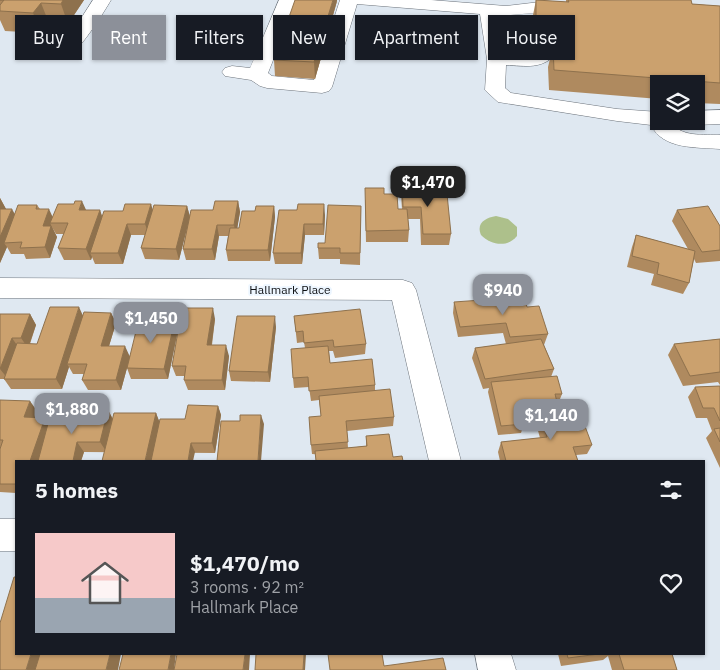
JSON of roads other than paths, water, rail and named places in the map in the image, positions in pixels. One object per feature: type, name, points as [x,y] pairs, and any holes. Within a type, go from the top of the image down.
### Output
[{"type":"street","points":[[82,29],[102,0]]},
{"type":"street","points":[[257,75],[288,0]]},
{"type":"street","points":[[232,72],[257,75],[267,82],[322,88],[349,0]]},
{"type":"street","points":[[360,0],[477,6],[506,11],[538,4],[545,15]]},
{"type":"street","points":[[477,6],[488,35]]},
{"type":"street","points":[[497,60],[494,90],[505,98],[650,119]]},
{"type":"street","points":[[509,60],[537,60]]},
{"type":"street","points":[[705,118],[720,117]]},
{"type":"street","points":[[665,130],[674,137],[720,142]]},
{"type":"street","name":"Hallmark Place","points":[[0,288],[403,290],[445,460]]},
{"type":"street","points":[[0,535],[15,535]]},
{"type":"street","points":[[493,655],[497,670]]}]
